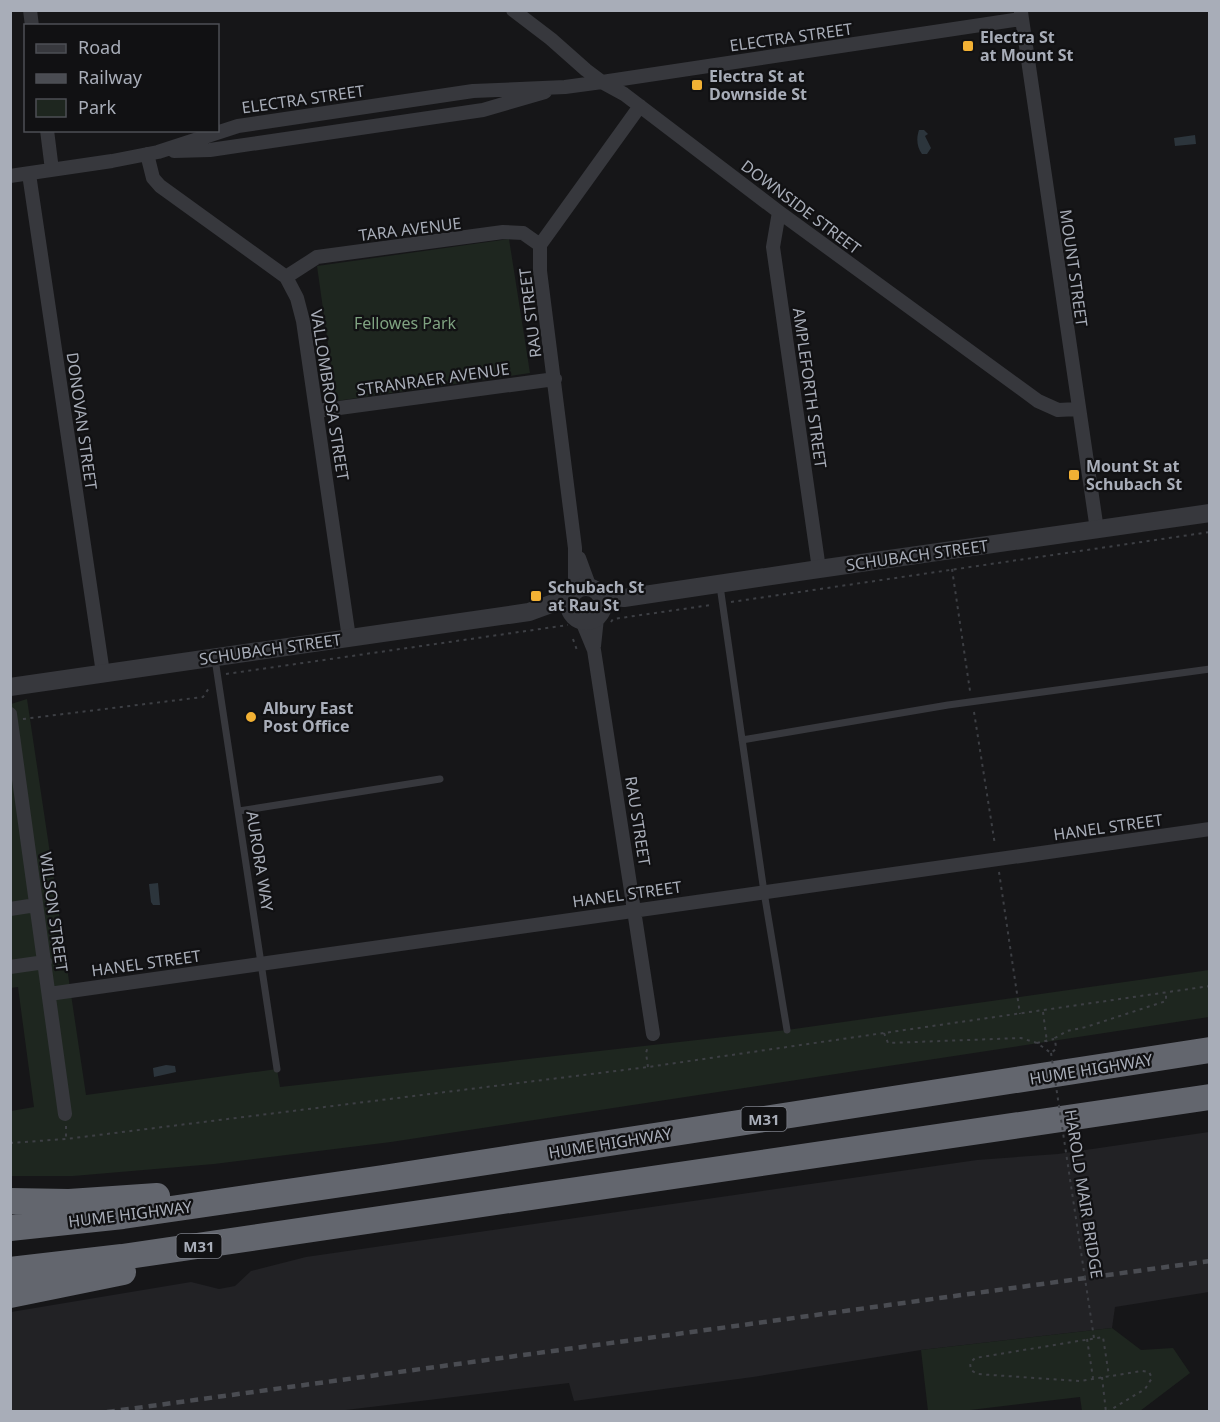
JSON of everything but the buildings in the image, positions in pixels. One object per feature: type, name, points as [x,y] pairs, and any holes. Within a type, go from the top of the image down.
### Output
[{"type":"highway","name":"HUME HIGHWAY","points":[[10,1228],[123,1216],[319,1187],[1209,1050]]},
{"type":"highway","name":"M31","points":[[10,1270],[122,1257],[1209,1097]]},
{"type":"highway","points":[[10,1201],[69,1202],[319,1187]]},
{"type":"highway","points":[[10,1294],[387,1217]]},
{"type":"street","name":"DOWNSIDE STREET","points":[[513,10],[552,39],[602,82],[624,94],[780,212],[1038,401],[1058,410],[1078,409]]},
{"type":"street","name":"ELECTRA STREET","points":[[153,153],[238,126],[473,91],[565,87],[602,82],[1021,15]]},
{"type":"street","name":"MOUNT STREET","points":[[1021,15],[1097,530]]},
{"type":"street","name":"ELECTRA STREET","points":[[10,176],[153,153],[210,150],[483,110],[565,87]]},
{"type":"street","name":"RAU STREET","points":[[640,106],[540,245],[540,271],[575,548],[594,650],[653,1034]]},
{"type":"street","points":[[46,132],[52,170]]},
{"type":"street","name":"VALLOMBROSA STREET","points":[[153,153],[153,178],[160,186],[286,277],[297,298],[303,321],[349,638]]},
{"type":"street","name":"DONOVAN STREET","points":[[29,174],[103,673]]},
{"type":"street","name":"AMPLEFORTH STREET","points":[[780,212],[774,247],[819,568]]},
{"type":"street","name":"TARA AVENUE","points":[[286,277],[317,257],[503,232],[523,233],[540,245]]},
{"type":"street","name":"STRANRAER AVENUE","points":[[316,411],[555,379]]},
{"type":"street","name":"SCHUBACH STREET","points":[[10,687],[103,673],[217,667],[349,638],[529,612],[585,611],[624,598],[1209,513]]},
{"type":"street","name":"WILSON STREET","points":[[11,717],[65,1114]]},
{"type":"street","name":"HANEL STREET","points":[[49,994],[1209,829]]},
{"type":"street","points":[[10,909],[36,905]]},
{"type":"street","points":[[10,967],[45,962]]},
{"type":"lane","points":[[719,584],[764,892],[787,1030]]},
{"type":"lane","name":"AURORA WAY","points":[[217,667],[277,1069]]},
{"type":"lane","points":[[742,740],[972,703],[1209,669]]},
{"type":"lane","points":[[239,811],[440,778]]},
{"type":"path","points":[[11,717],[203,697],[217,667],[585,611],[613,619],[1209,532]]},
{"type":"path","points":[[950,550],[972,703]]},
{"type":"path","points":[[578,653],[585,611]]},
{"type":"path","points":[[10,1143],[66,1139],[648,1067],[1209,987]]},
{"type":"path","points":[[1037,1043],[1047,1042],[1067,1031],[1166,1001],[1166,992]]},
{"type":"path","points":[[1043,1011],[1047,1042]]},
{"type":"path","points":[[884,1032],[888,1043],[1022,1038],[1037,1043],[1051,1053],[1056,1049],[1055,1038]]},
{"type":"path","points":[[648,1067],[646,1053],[653,1034]]},
{"type":"path","name":"HAROLD MAIR BRIDGE","points":[[1051,1053],[1094,1338]]},
{"type":"path","points":[[1102,1377],[1107,1412],[1145,1389],[1152,1378],[1149,1372],[1142,1371],[1109,1376],[1102,1377],[1080,1381],[989,1375],[977,1374],[971,1370],[970,1363],[975,1358],[1103,1337],[1109,1376]]},
{"type":"path","points":[[1086,1339],[1093,1379]]},
{"type":"shaded area","points":[[919,130],[924,130],[928,134],[925,136],[931,148],[927,154],[922,154],[919,149],[917,140]]},
{"type":"shaded area","points":[[1195,135],[1196,144],[1175,146],[1174,138]]},
{"type":"shaded area","points":[[158,883],[160,905],[153,905],[149,884]]},
{"type":"shaded area","points":[[166,1065],[175,1066],[176,1072],[154,1077],[153,1068]]},
{"type":"shaded area","points":[[1209,1132],[1209,1292],[1115,1307],[1112,1328],[921,1350],[753,1377],[574,1401],[569,1383],[329,1412],[11,1411],[11,1312],[191,1282],[219,1289],[235,1286],[251,1271],[306,1257],[977,1160],[1058,1154]]},
{"type":"green space","name":"Fellowes Park","points":[[509,239],[530,373],[336,401],[317,266]]},
{"type":"green space","points":[[27,699],[86,1095],[277,1069],[280,1087],[787,1030],[1209,970],[1209,1017],[391,1142],[214,1164],[73,1176],[11,1176],[11,1111],[34,1107],[18,987],[10,988],[11,704]]},
{"type":"green space","points":[[1112,1328],[1141,1350],[1173,1348],[1190,1373],[1140,1411],[1082,1411],[1080,1397],[962,1411],[928,1411],[921,1350]]},
{"type":"railway","points":[[107,1412],[1210,1261]]},
{"type":"place","name":"Electra St at Mount St","points":[[968,46]]},
{"type":"place","name":"Electra St at Downside St","points":[[697,85]]},
{"type":"place","name":"Mount St at Schubach St","points":[[1074,475]]},
{"type":"place","name":"Schubach St at Rau St","points":[[536,596]]},
{"type":"place","name":"Albury East Post Office","points":[[251,717]]}]
